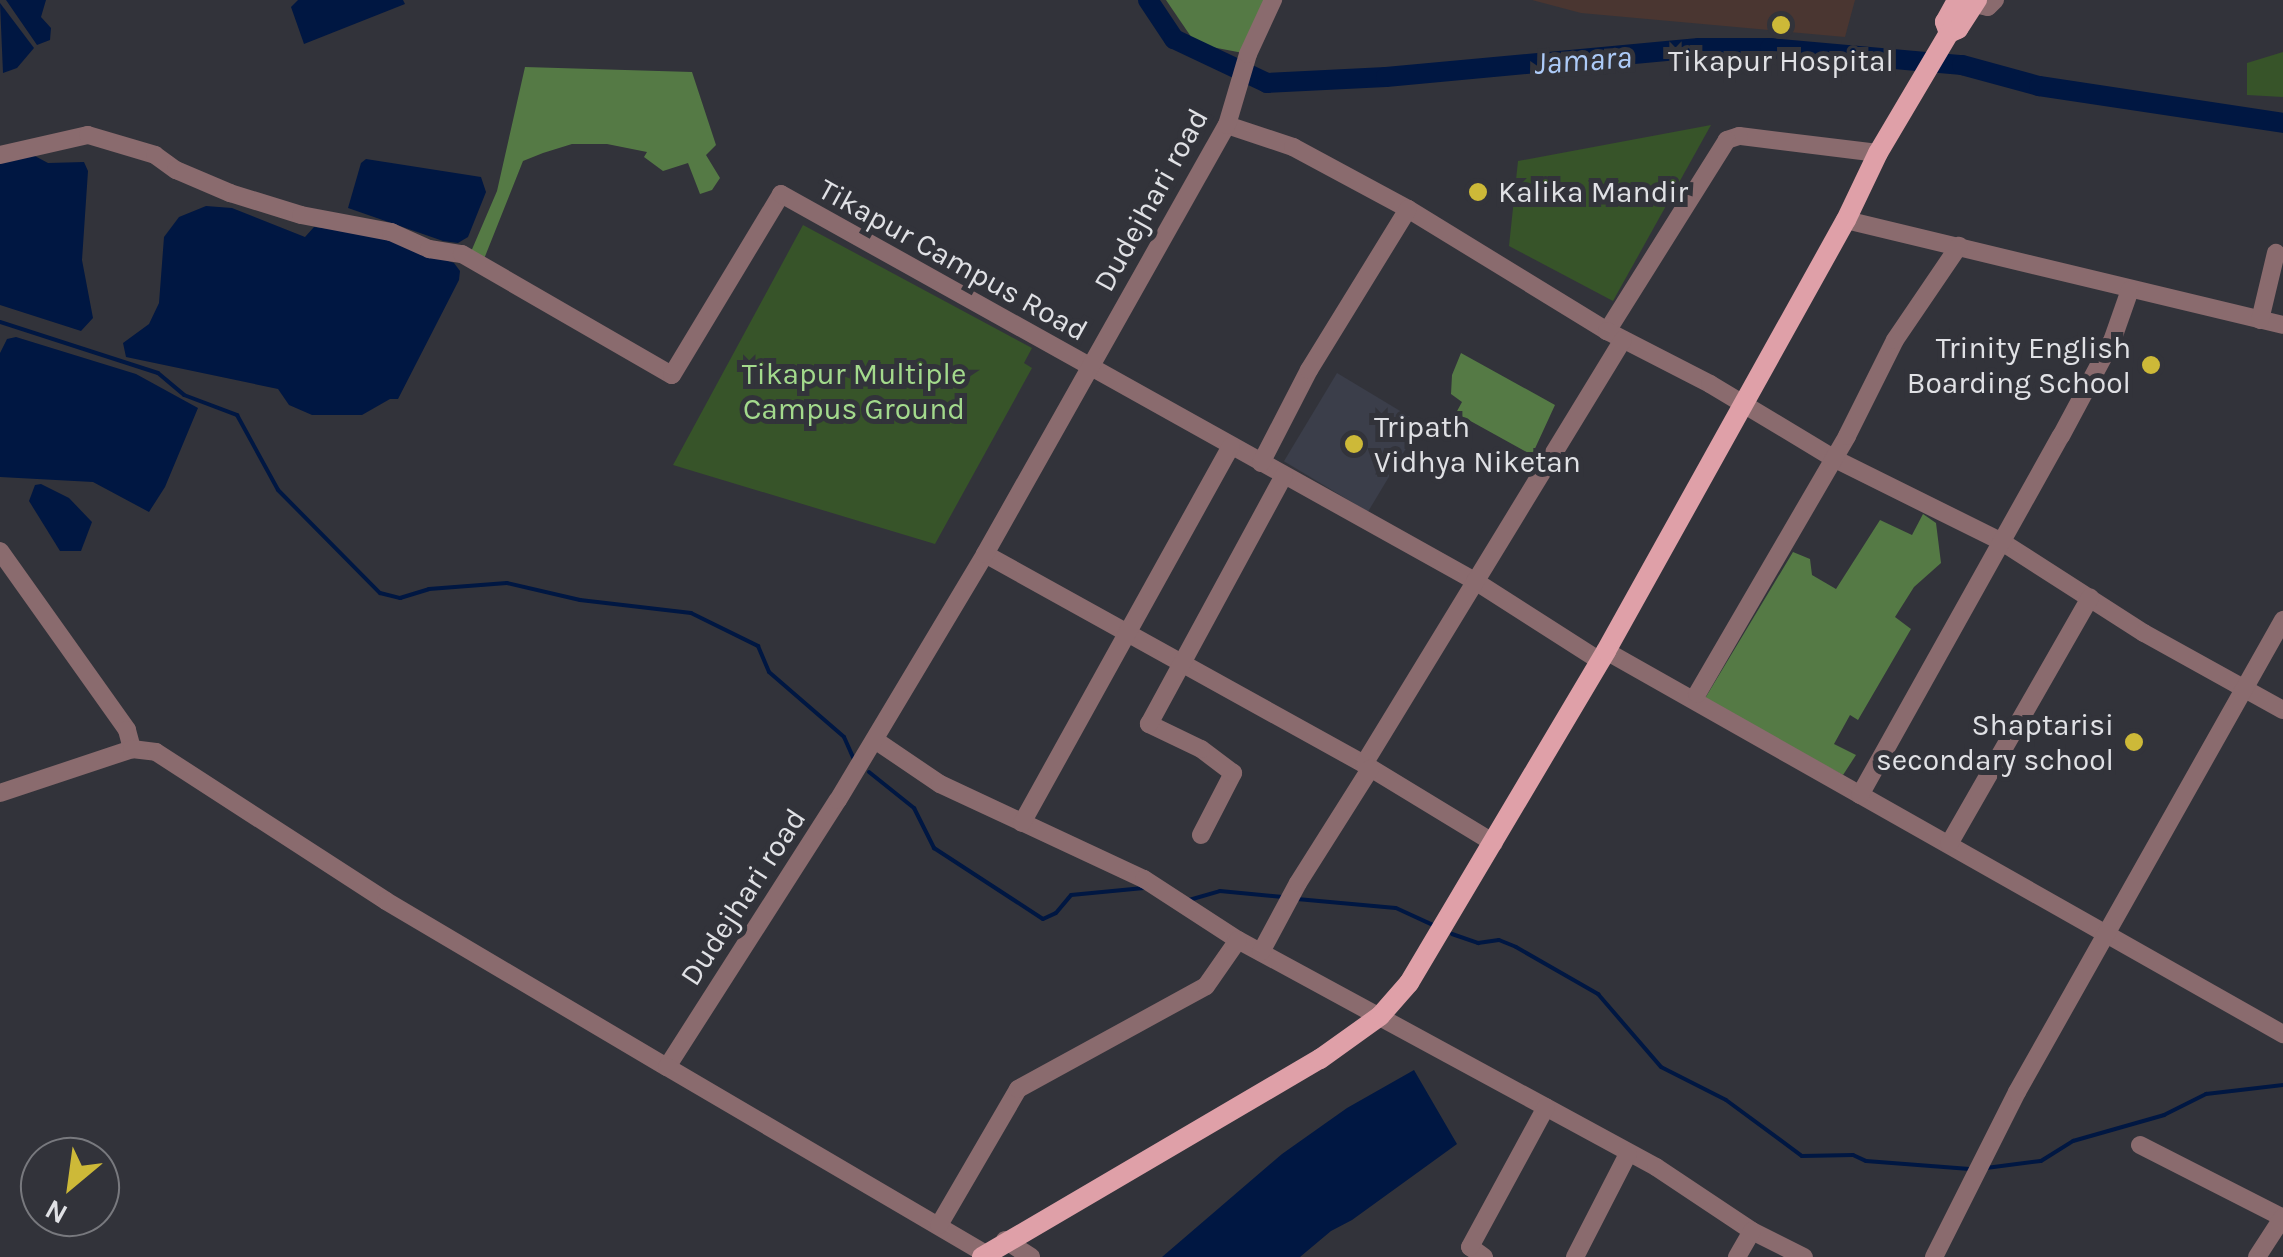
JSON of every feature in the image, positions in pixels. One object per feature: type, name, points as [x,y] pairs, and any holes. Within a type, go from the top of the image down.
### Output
[{"type":"main road","points":[[984,1256],[1005,1240],[1256,1098],[1380,1016],[1439,938],[1603,656],[1846,220],[1878,153],[1947,36],[1958,28],[1976,1]]},
{"type":"street","name":"Dudejhari road","points":[[667,1066],[874,740],[985,554],[1227,126],[1248,54],[1273,0]]},
{"type":"street","points":[[1227,126],[1293,146],[1408,209],[1615,335],[1710,384],[1740,406],[1833,458],[2002,542],[2283,710]]},
{"type":"street","name":"Tikapur Campus Road","points":[[0,155],[88,135],[154,155],[176,170],[230,193],[302,215],[391,232],[428,250],[462,254],[672,375],[781,194],[1603,656],[2110,932],[2283,1034]]},
{"type":"street","points":[[1261,952],[1727,140],[1739,136],[1878,153]]},
{"type":"street","points":[[1261,462],[1309,370],[1408,209]]},
{"type":"street","points":[[1846,220],[2283,325]]},
{"type":"street","points":[[1698,694],[1896,340],[1958,246]]},
{"type":"street","points":[[2260,320],[2276,253]]},
{"type":"street","points":[[1860,795],[2112,341],[2130,290]]},
{"type":"street","points":[[1022,823],[1231,446]]},
{"type":"street","points":[[1201,835],[1233,773],[1201,749],[1149,724],[1284,475]]},
{"type":"street","points":[[0,551],[128,730],[132,748]]},
{"type":"street","points":[[985,554],[1367,766],[1494,842]]},
{"type":"street","points":[[1949,844],[2090,598]]},
{"type":"street","points":[[1934,1257],[2017,1092],[2283,620]]},
{"type":"street","points":[[874,740],[940,784],[1144,879],[1238,940],[1546,1107],[1752,1231],[1804,1257]]},
{"type":"street","points":[[0,793],[132,748],[156,752],[386,901],[940,1225],[984,1256]]},
{"type":"street","points":[[940,1225],[1018,1089],[1206,986],[1238,940]]},
{"type":"street","points":[[1484,1257],[1470,1247],[1546,1107]]},
{"type":"street","points":[[2140,1145],[2282,1219],[2257,1257]]},
{"type":"street","points":[[1575,1257],[1628,1154]]},
{"type":"street","points":[[1738,1257],[1752,1231]]},
{"type":"street","points":[[1005,1240],[1031,1257]]},
{"type":"shaded area","name":"Tikapur Hospital","points":[[1532,0],[1855,0],[1845,37],[1581,13]]},
{"type":"shaded area","name":"Tripath Vidhya Niketan","points":[[1337,373],[1421,423],[1368,512],[1284,461]]},
{"type":"green space","points":[[1166,0],[1264,0],[1243,53],[1196,44]]},
{"type":"green space","points":[[2283,52],[2283,97],[2247,95],[2247,63]]},
{"type":"green space","points":[[525,67],[692,72],[716,145],[706,155],[720,178],[712,190],[700,194],[688,163],[663,171],[644,157],[647,152],[607,144],[572,144],[523,161],[484,259],[470,254],[497,191]]},
{"type":"green space","points":[[1711,125],[1613,301],[1509,246],[1518,161]]},
{"type":"green space","name":"Tikapur Multiple Campus Ground","points":[[803,225],[1032,348],[1024,363],[1032,368],[935,544],[673,465]]},
{"type":"green space","points":[[1461,353],[1555,405],[1532,455],[1456,413],[1462,402],[1451,394],[1452,375]]},
{"type":"green space","points":[[1923,514],[1936,523],[1941,563],[1914,587],[1895,617],[1911,629],[1858,720],[1850,715],[1834,744],[1856,755],[1843,775],[1704,700],[1793,552],[1810,559],[1812,575],[1836,589],[1880,520],[1912,535]]},
{"type":"water","points":[[6,0],[46,0],[41,17],[51,28],[50,40],[37,45]]},
{"type":"water","points":[[298,0],[403,0],[405,4],[304,44],[291,7]]},
{"type":"water","points":[[0,3],[34,48],[17,68],[3,73]]},
{"type":"water","points":[[33,155],[48,163],[84,162],[88,171],[82,260],[93,318],[81,331],[0,305],[0,160]]},
{"type":"water","points":[[366,159],[481,177],[486,192],[468,237],[458,243],[443,241],[348,208],[361,163]]},
{"type":"water","points":[[206,206],[232,208],[305,237],[314,227],[373,234],[454,263],[460,271],[459,280],[398,399],[390,399],[362,415],[312,415],[289,405],[278,389],[126,357],[123,343],[149,324],[159,303],[164,237],[179,217]]},
{"type":"water","points":[[16,337],[136,374],[198,408],[165,487],[149,512],[93,482],[0,477],[0,353],[7,339]]},
{"type":"water","points":[[41,484],[69,498],[92,522],[81,551],[60,551],[29,501],[35,485]]},
{"type":"water","points":[[1414,1070],[1457,1144],[1300,1257],[1162,1257],[1282,1154],[1347,1108]]},
{"type":"waterway","name":"Jamara","points":[[1148,0],[1174,39],[1267,83],[1386,77],[1699,48],[1770,48],[1962,65],[2039,86],[2283,123]]},
{"type":"waterway","points":[[0,322],[158,373],[184,395],[237,415],[278,490],[380,593],[400,598],[429,589],[507,583],[580,600],[691,613],[758,646],[769,672],[844,737],[854,759]]},
{"type":"waterway","points":[[869,772],[914,808],[934,848],[1043,919],[1056,913],[1071,895],[1144,888]]},
{"type":"waterway","points":[[1189,900],[1220,891],[1283,897]]},
{"type":"waterway","points":[[1297,899],[1396,908],[1433,925]]},
{"type":"waterway","points":[[1452,934],[1478,943],[1499,940],[1598,994],[1661,1067],[1726,1100],[1802,1156],[1853,1155],[1866,1161],[1970,1169]]},
{"type":"waterway","points":[[1986,1168],[2041,1161],[2073,1141],[2164,1115],[2206,1094],[2283,1085]]},
{"type":"place","name":"Tikapur Hospital","points":[[1781,25]]},
{"type":"place","name":"Kalika Mandir","points":[[1478,192]]},
{"type":"place","name":"Trinity English Boarding School","points":[[2151,365]]},
{"type":"place","name":"Tripath Vidhya Niketan","points":[[1354,444]]},
{"type":"place","name":"Shaptarisi secondary school","points":[[2134,742]]}]
